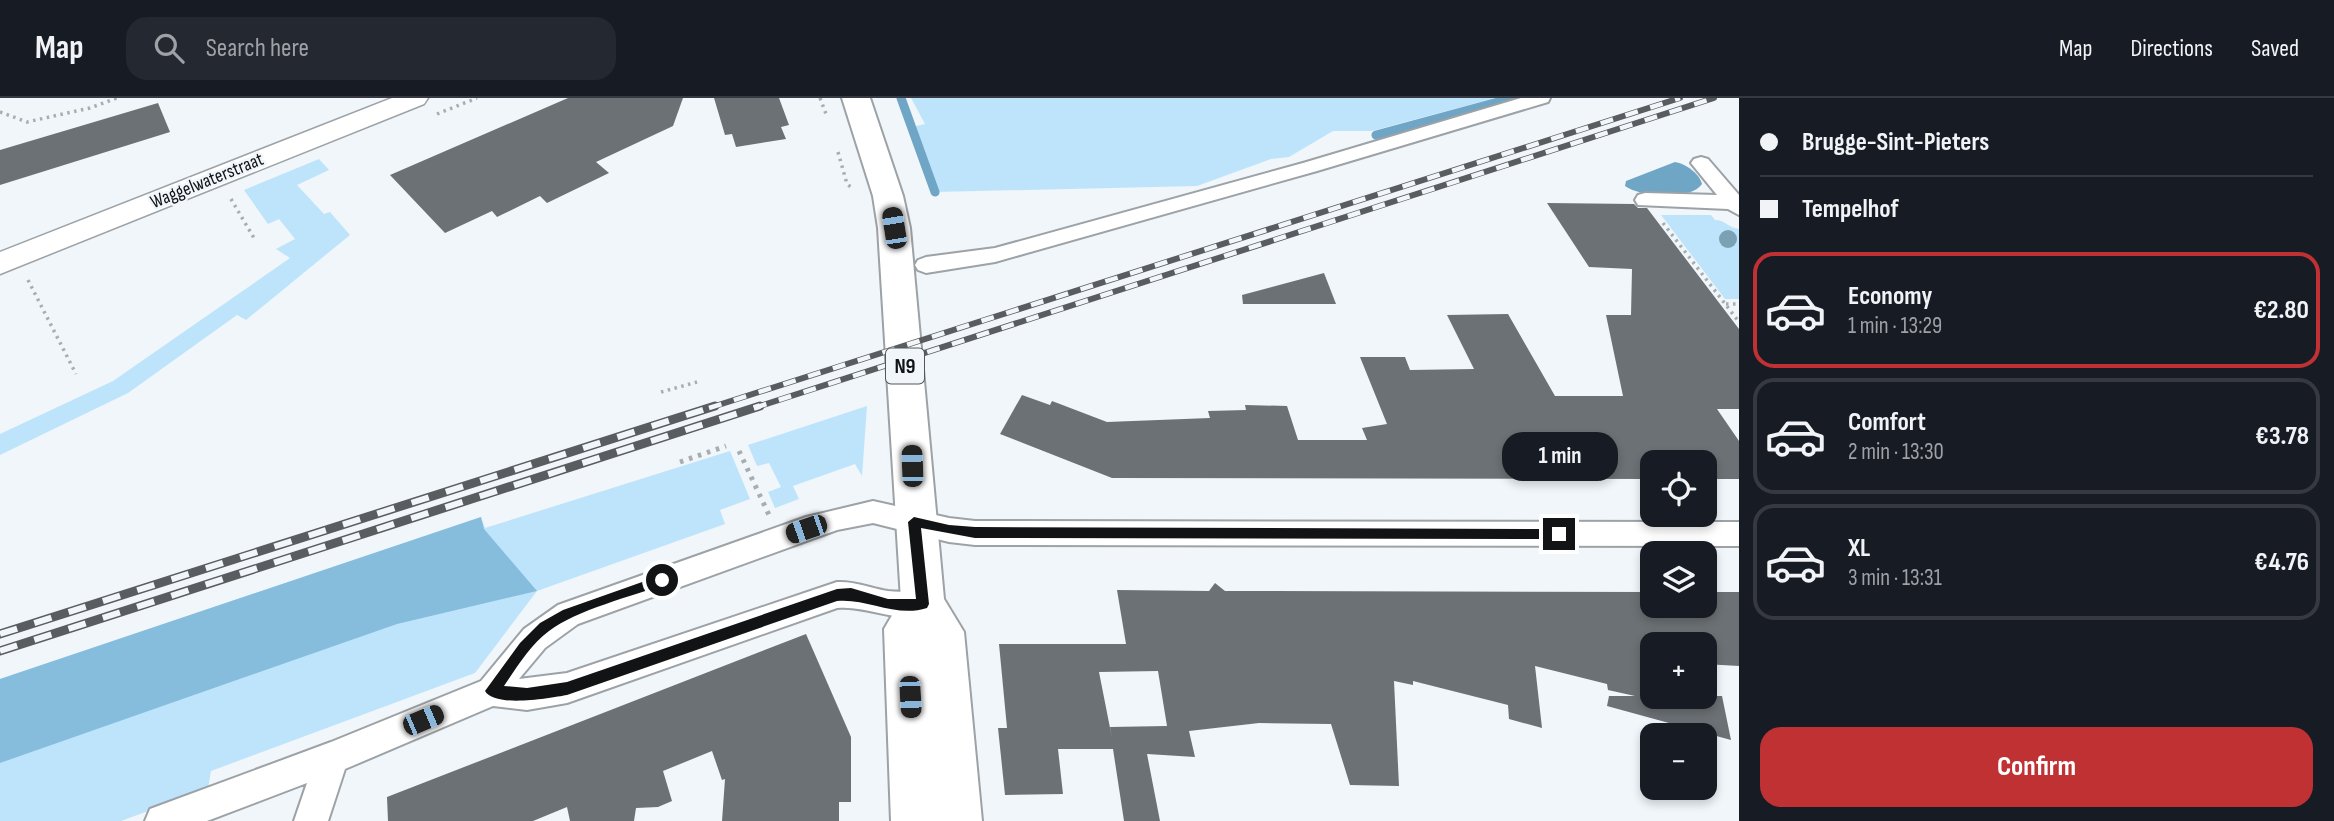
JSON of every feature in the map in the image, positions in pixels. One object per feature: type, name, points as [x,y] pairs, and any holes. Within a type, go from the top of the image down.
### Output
[{"type":"main road","name":"Waggelwaterstraat","points":[[12,269],[415,98]]},
{"type":"main road","name":"N9","points":[[856,98],[888,196],[894,228],[911,438],[914,522],[923,604],[942,632],[957,821]]},
{"type":"main road","points":[[916,821],[906,629],[923,604]]},
{"type":"street","points":[[926,265],[995,256],[1297,171],[1541,98]]},
{"type":"street","points":[[1701,163],[1736,205]]},
{"type":"street","points":[[1645,200],[1736,205]]},
{"type":"street","points":[[492,691],[524,647],[545,627],[568,614],[837,519],[873,512],[949,530],[975,533],[1739,534]]},
{"type":"street","points":[[162,821],[332,758],[492,691],[527,695],[567,688],[837,595],[851,594],[888,604],[923,604]]},
{"type":"street","points":[[311,821],[332,758]]},
{"type":"path","points":[[0,112],[15,120],[27,122],[90,108],[117,98]]},
{"type":"path","points":[[226,191],[254,237]]},
{"type":"path","points":[[1645,200],[1739,322]]},
{"type":"path","points":[[12,269],[76,374]]},
{"type":"path","points":[[1725,304],[1739,304]]},
{"type":"path","points":[[661,393],[697,382]]},
{"type":"path","points":[[680,461],[726,446]]},
{"type":"path","points":[[739,450],[768,513]]},
{"type":"shaded area","points":[[911,98],[1495,98],[1372,131],[1333,131],[1289,157],[1271,159],[1197,186],[935,192],[912,127],[925,124]]},
{"type":"shaded area","points":[[319,159],[329,170],[297,185],[324,214],[330,212],[350,235],[246,320],[237,315],[128,393],[0,455],[0,434],[113,381],[290,258],[276,249],[295,239],[279,219],[268,224],[244,190]]},
{"type":"shaded area","points":[[1675,162],[1692,170],[1702,184],[1687,193],[1665,196],[1642,193],[1625,186],[1626,181]]},
{"type":"shaded area","points":[[1661,215],[1711,215],[1715,220],[1739,229],[1739,299],[1725,299]]},
{"type":"shaded area","points":[[867,406],[862,476],[855,464],[793,486],[799,499],[775,508],[768,492],[781,487],[769,463],[757,466],[748,445]]},
{"type":"shaded area","points":[[730,451],[750,499],[720,510],[725,524],[537,591],[475,673],[211,771],[208,789],[121,821],[0,821],[0,679],[481,517],[485,528]]},
{"type":"shaded area","points":[[481,517],[484,529],[537,591],[397,624],[0,763],[0,679]]},
{"type":"building","points":[[568,98],[683,98],[673,126],[596,162],[609,173],[547,203],[540,196],[497,217],[492,211],[445,233],[390,175]]},
{"type":"building","points":[[714,98],[779,98],[789,125],[781,127],[786,139],[736,147],[732,134],[725,135]]},
{"type":"building","points":[[158,103],[170,132],[0,185],[0,150]]},
{"type":"building","points":[[1547,203],[1634,204],[1638,208],[1647,208],[1739,329],[1739,409],[1717,409],[1739,441],[1739,479],[1717,479],[1717,450],[1640,450],[1640,479],[1112,478],[1000,434],[1022,395],[1050,405],[1052,401],[1107,422],[1210,418],[1208,411],[1246,410],[1245,405],[1287,406],[1298,440],[1367,440],[1362,428],[1387,424],[1360,357],[1405,357],[1410,370],[1474,369],[1447,315],[1508,314],[1555,396],[1623,396],[1606,315],[1631,315],[1632,269],[1589,267]]},
{"type":"building","points":[[1324,273],[1336,304],[1243,304],[1242,295]]},
{"type":"building","points":[[1215,583],[1225,591],[1640,592],[1640,618],[1717,618],[1717,592],[1739,592],[1739,666],[1717,665],[1717,632],[1640,632],[1640,709],[1717,709],[1717,696],[1722,696],[1731,740],[1717,736],[1717,723],[1669,723],[1607,706],[1609,696],[1635,696],[1608,690],[1607,684],[1535,666],[1542,728],[1509,719],[1508,705],[1413,681],[1413,685],[1394,681],[1399,786],[1350,785],[1331,724],[1259,723],[1189,731],[1195,757],[1147,754],[1160,821],[1124,821],[1113,749],[1058,749],[1063,794],[1005,795],[998,728],[1007,728],[999,644],[1126,644],[1117,590],[1209,591]],"holes":[[[1158,671],[1167,726],[1110,727],[1112,738],[1099,672]]]},
{"type":"building","points":[[806,634],[851,737],[851,802],[839,802],[839,821],[722,821],[725,779],[722,780],[712,751],[663,771],[672,801],[658,807],[636,808],[634,821],[570,821],[567,807],[533,821],[388,821],[387,797]]},
{"type":"waterway","points":[[901,98],[935,192]]},
{"type":"waterway","points":[[1376,135],[1513,98]]},
{"type":"railway","points":[[709,408],[1680,98]]},
{"type":"railway","points":[[754,408],[1714,98]]},
{"type":"railway","points":[[0,634],[715,406]]},
{"type":"railway","points":[[0,651],[760,406]]},
{"type":"route","points":[[662,580],[568,614],[545,627],[524,647],[492,691],[527,695],[567,688],[837,595],[851,594],[888,604],[923,604],[914,522],[975,533],[1559,534]]}]
